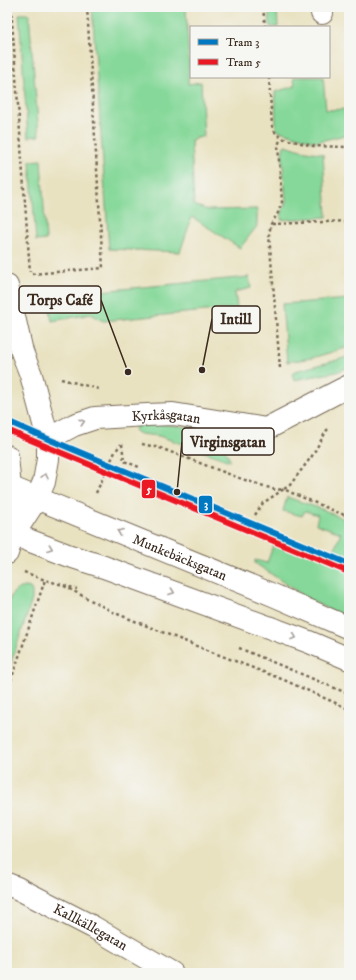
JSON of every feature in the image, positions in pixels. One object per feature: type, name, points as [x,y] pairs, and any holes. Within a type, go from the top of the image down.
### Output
[{"type":"street","points":[[7,286],[22,352],[31,375],[48,439],[48,459],[44,482],[37,498],[9,540]]},
{"type":"street","name":"Kyrkåsgatan","points":[[48,439],[74,425],[95,418],[147,415],[173,414],[266,429],[349,386]]},
{"type":"street","points":[[7,456],[9,487],[9,540]]},
{"type":"street","name":"Munkebäcksgatan","points":[[9,487],[266,592],[349,628]]},
{"type":"street","points":[[9,540],[70,556],[104,567],[302,639],[349,659]]},
{"type":"street","name":"Kallkällegatan","points":[[7,884],[93,927],[165,971]]},
{"type":"path","points":[[11,7],[31,279]]},
{"type":"path","points":[[30,274],[103,268],[87,7]]},
{"type":"path","points":[[263,7],[265,26]]},
{"type":"path","points":[[269,78],[272,126],[281,138],[313,146],[349,147]]},
{"type":"path","points":[[280,368],[269,235],[271,224],[278,213],[282,202],[278,145],[281,138]]},
{"type":"path","points":[[271,224],[349,221]]},
{"type":"path","points":[[255,515],[263,502],[290,485],[312,456],[327,430],[334,425]]},
{"type":"path","points":[[85,518],[115,452],[121,444],[129,443]]},
{"type":"path","points":[[137,443],[160,448],[242,479],[276,490],[284,488],[292,493],[349,517]]},
{"type":"path","points":[[121,444],[124,461],[139,467]]},
{"type":"path","points":[[60,584],[70,556]]},
{"type":"path","points":[[20,570],[45,580],[83,590]]},
{"type":"path","points":[[7,692],[45,580]]},
{"type":"path","points":[[60,584],[115,613],[284,680],[349,709]]},
{"type":"path","points":[[233,645],[349,694]]},
{"type":"green space","points":[[92,7],[186,7],[189,62],[188,84],[201,82],[204,136],[191,140],[194,205],[208,210],[257,209],[257,226],[240,248],[192,217],[180,252],[109,249]]},
{"type":"green space","points":[[268,7],[277,7],[278,26],[270,26]]},
{"type":"green space","points":[[19,14],[29,14],[39,136],[28,137]]},
{"type":"green space","points":[[294,78],[323,78],[326,110],[349,109],[349,134],[316,142],[276,130],[275,92],[295,86]]},
{"type":"green space","points":[[286,145],[301,150],[323,154],[327,217],[281,220],[286,201],[282,154],[284,146]]},
{"type":"green space","points":[[41,160],[46,240],[36,241],[30,161]]},
{"type":"green space","points":[[249,277],[251,288],[235,292],[237,308],[103,321],[91,314],[52,321],[47,296]]},
{"type":"green space","points":[[349,299],[349,347],[312,358],[287,362],[282,304]]},
{"type":"green space","points":[[349,356],[349,367],[337,372],[294,380],[292,374],[295,371]]},
{"type":"green space","points":[[159,424],[218,430],[230,461],[159,436],[140,434],[134,430],[136,426]]},
{"type":"green space","points":[[287,497],[324,510],[349,521],[349,620],[308,599],[255,563],[255,560],[267,563],[276,538],[331,558],[341,533],[316,524],[318,515],[305,511],[302,516],[283,511]]},
{"type":"green space","points":[[26,587],[30,588],[32,591],[32,600],[7,675],[7,607],[13,593],[18,589]]},
{"type":"tram line","name":"3","points":[[7,421],[349,564]]},
{"type":"tram line","name":"5","points":[[7,430],[346,571]]},
{"type":"place","name":"Intill","points":[[202,370]]},
{"type":"place","name":"Torps Café","points":[[128,372]]},
{"type":"place","name":"Virginsgatan","points":[[177,492]]}]
